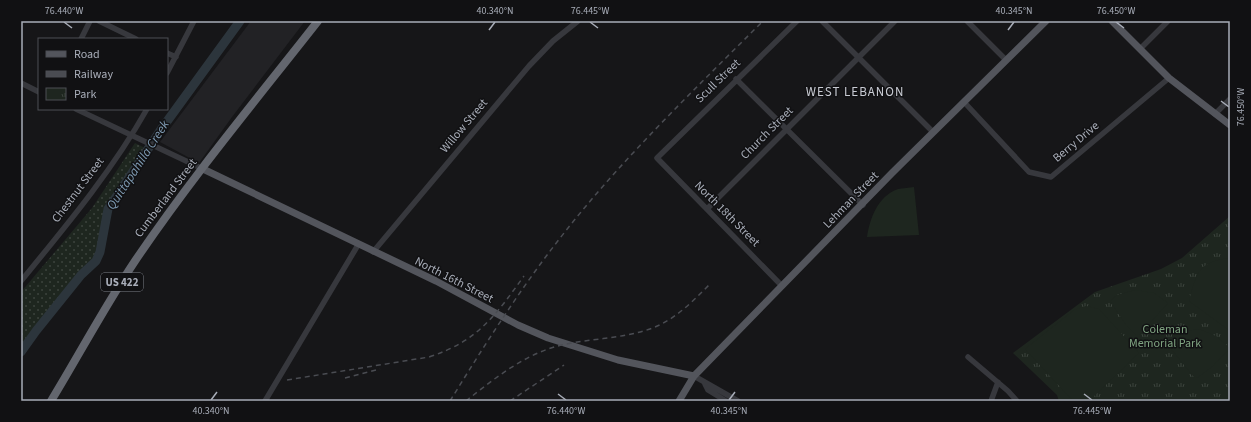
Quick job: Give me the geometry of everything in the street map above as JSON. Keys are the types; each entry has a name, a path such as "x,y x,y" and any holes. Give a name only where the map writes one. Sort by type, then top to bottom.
{"highway":[{"name":"Cumberland Street","path":"51,401 134,263 203,169 318,21"}],"main road":[{"name":"Lehman Street","path":"679,401 694,376 933,132 1046,21"},
{"path":"1112,21 1169,78 1230,125"},
{"name":"North 16th Street","path":"203,169 358,245 436,281 518,326 548,338 618,360 694,376"}],"street":[{"path":"82,38 90,21"},
{"path":"99,21 134,38"},
{"path":"168,71 194,21"},
{"name":"Willow Street","path":"373,252 529,66 553,41 578,21"},
{"name":"Scull Street","path":"657,158 736,79 797,21"},
{"path":"822,21 933,132"},
{"name":"Church Street","path":"707,209 895,21"},
{"path":"966,21 1006,60"},
{"path":"1140,49 1168,21"},
{"path":"168,53 176,57"},
{"name":"Berry Drive","path":"964,102 1029,172 1051,177 1169,78"},
{"path":"736,79 863,205"},
{"path":"21,83 38,92"},
{"path":"1216,114 1230,98"},
{"path":"78,110 203,169"},
{"name":"Chestnut Street","path":"21,281 78,212 133,135 146,110"},
{"name":"North 18th Street","path":"657,158 782,286"},
{"path":"265,401 358,245"},
{"path":"968,357 998,382 1017,401"},
{"name":"North 16th Street","path":"694,376 705,384 714,386 738,401"},
{"path":"991,401 998,382"},
{"name":"North 16th Street","path":"705,384 708,390 726,401"}],"shaded area":[{"path":"251,21 305,21 199,163 160,142"}],"green space":[{"path":"135,143 145,148 105,208 95,258 78,274 31,331 21,347 21,292 92,208"},
{"path":"914,187 919,235 867,237 870,222 880,202 891,192 898,189"},
{"name":"Coleman Memorial Park","path":"1230,216 1230,401 1059,401 1057,395 1013,353 1095,292 1161,269 1182,258"},
{"path":"1230,258 1230,331 1189,301 1194,283 1200,270 1211,262"},
{"path":"1135,290 1154,293 1168,303 1139,335 1136,335 1126,325 1110,301 1117,295"},
{"path":"1086,306 1099,309 1139,353 1089,401 1073,401 1025,349 1074,310"},
{"path":"1199,329 1216,336 1230,348 1213,366 1197,378 1194,377 1171,349 1171,342 1177,335"}],"waterway":[{"name":"Quittapahilla Creek","path":"21,352 81,275 96,261 100,252 108,209 160,131 240,21"}],"railway":[{"path":"450,401 506,313 568,228 638,148 687,96 763,21"},
{"path":"287,380 429,357 446,351 473,335 484,326 504,303 524,276"},
{"path":"466,401 506,371 539,352 575,342 638,333 659,325 683,310 710,284"},
{"path":"510,401 564,365"},
{"path":"345,378 380,369"}],"district":[{"name":"WEST LEBANON","path":"855,92"}]}
